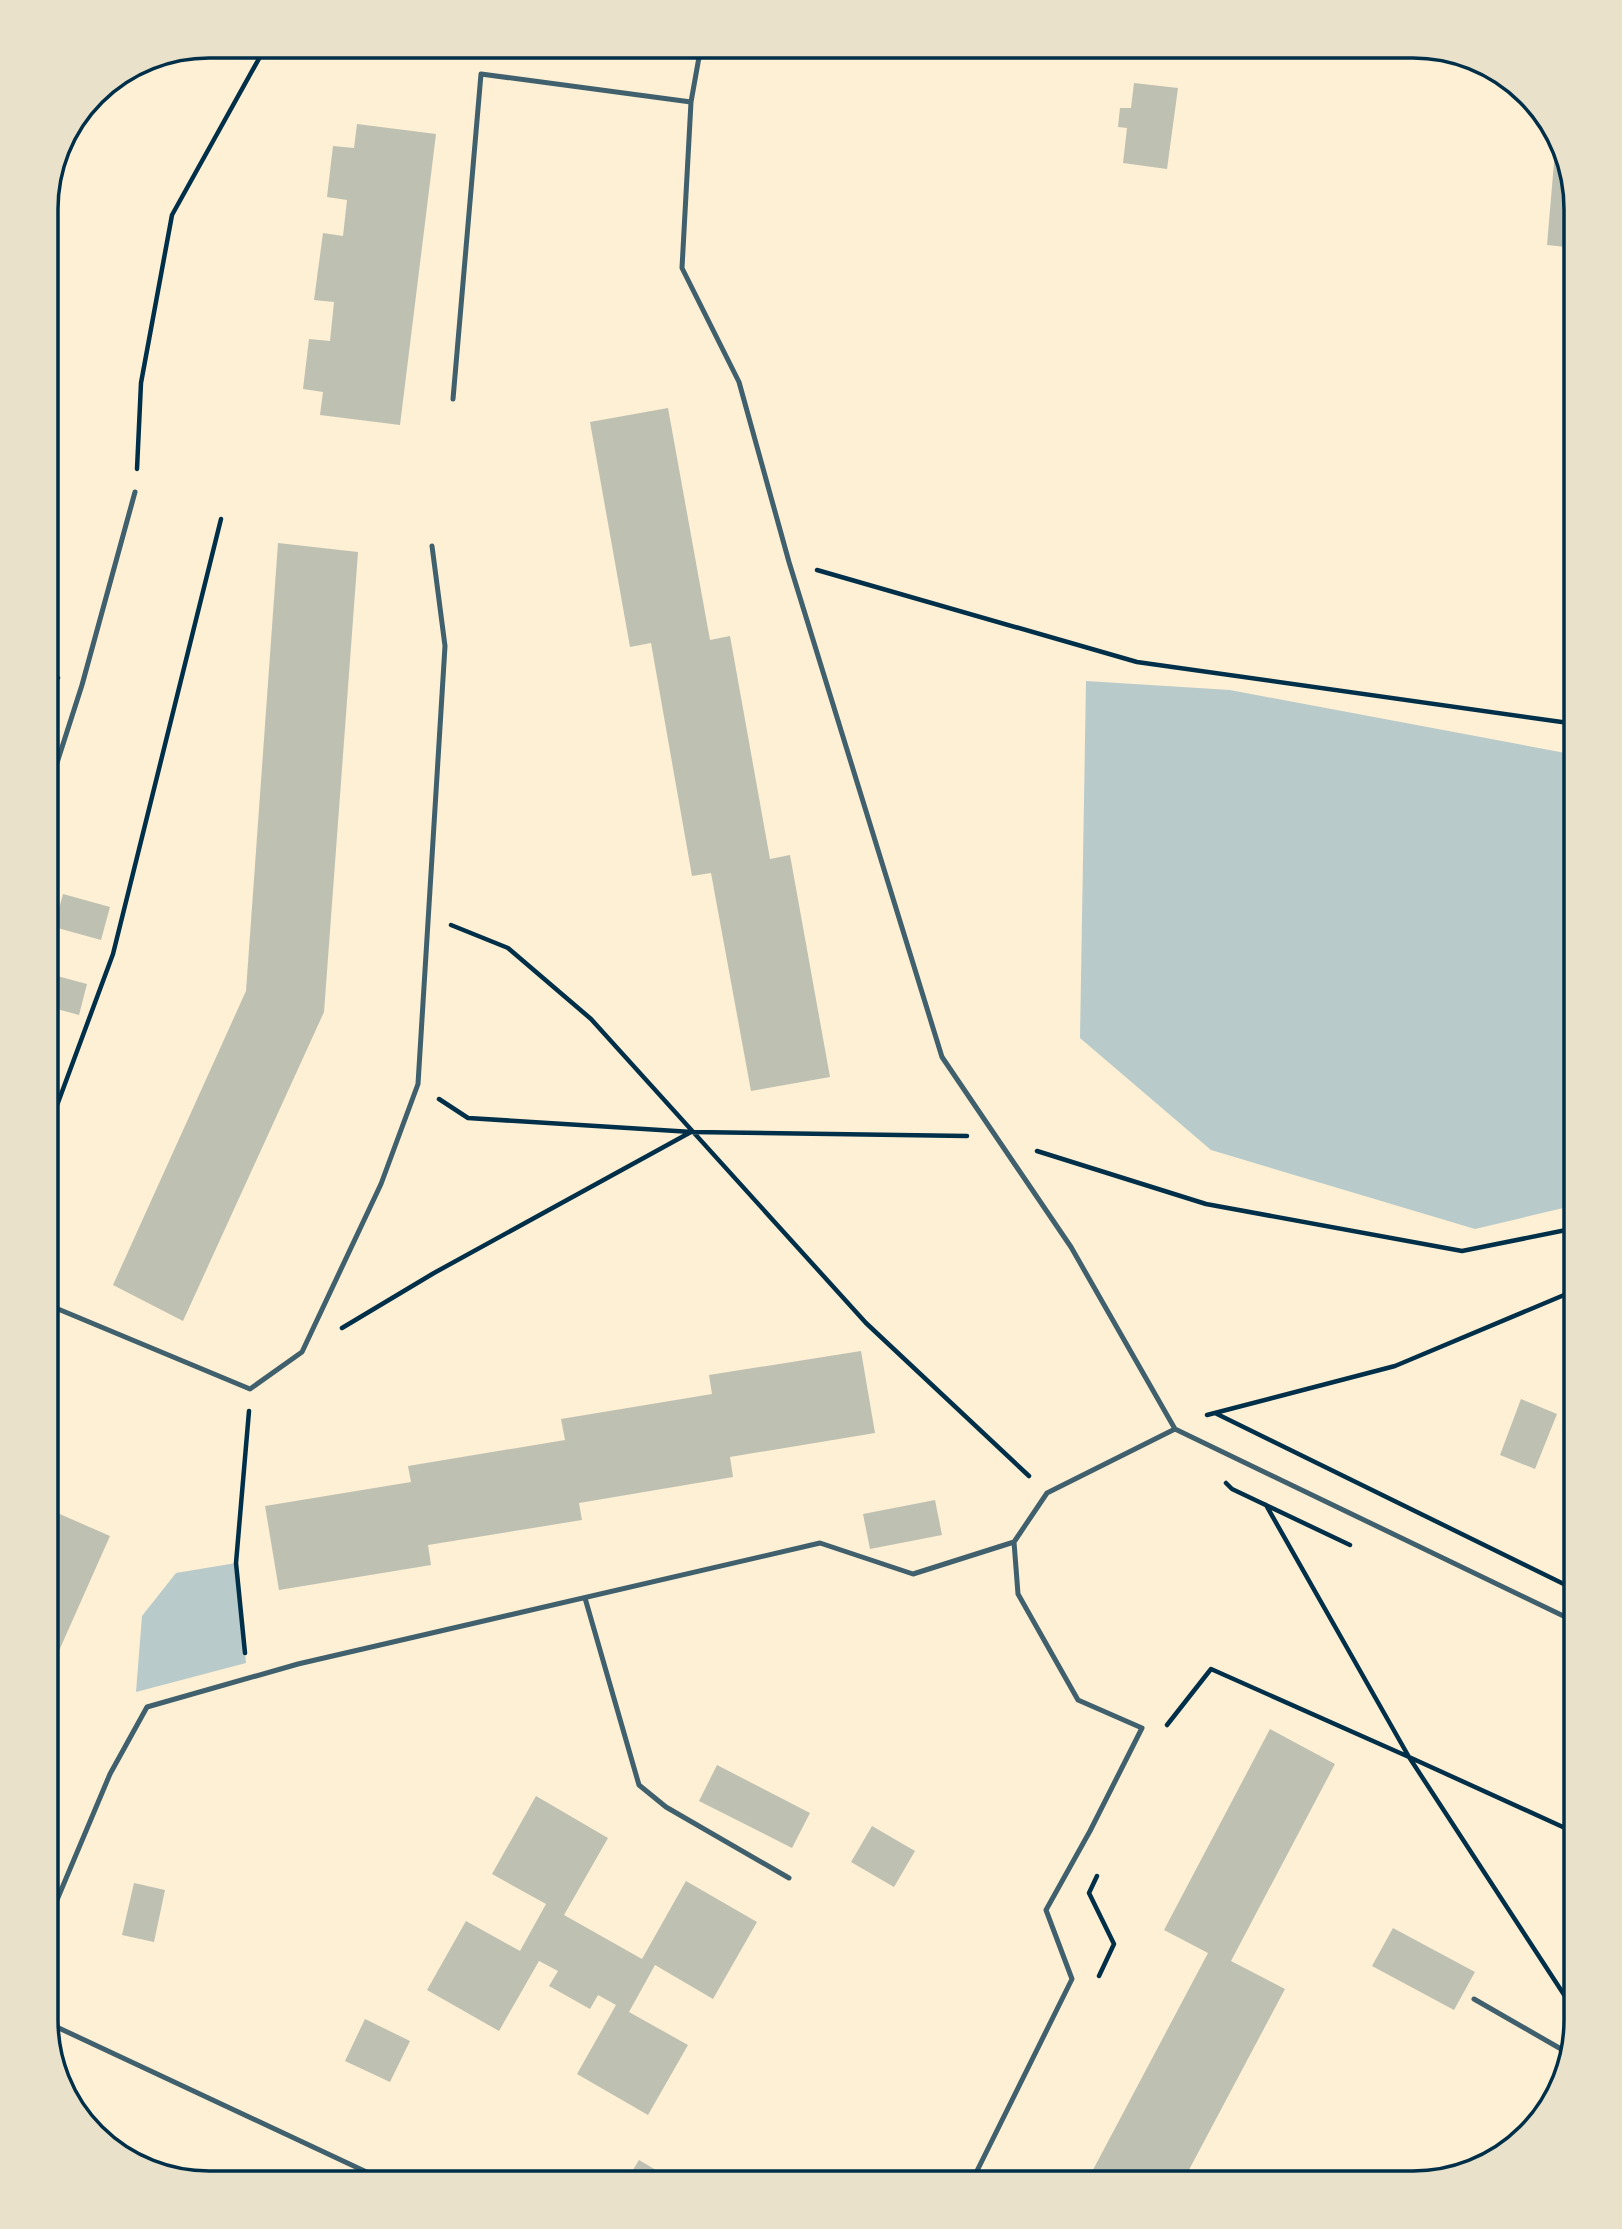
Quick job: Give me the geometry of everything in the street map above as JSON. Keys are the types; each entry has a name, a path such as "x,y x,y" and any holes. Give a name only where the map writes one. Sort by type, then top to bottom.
{"lane":[{"path":"699,58 691,102 682,268 739,382 789,562 942,1057 1071,1247 1175,1429 1564,1616"},
{"path":"453,399 481,74 691,102"},
{"path":"58,760 82,685 135,492"},
{"path":"58,1309 250,1389 302,1352 381,1184 418,1084 445,646 432,545"},
{"path":"977,2171 1072,1979 1046,1910 1142,1728 1078,1700 1018,1594 1014,1542 1047,1493 1175,1429"},
{"path":"58,1898 110,1774 147,1707 247,1679 820,1544 913,1574 1014,1542"},
{"path":"584,1598 616,1716 639,1784 666,1807 789,1878"},
{"path":"1475,1999 1561,2049"},
{"path":"58,2028 364,2171"}],"path":[{"path":"135,492 141,383 172,215 259,58"},
{"path":"58,1103 113,954 220,519"},
{"path":"789,562 1137,662 1564,722"},
{"path":"429,916 508,948 591,1019 866,1323 1047,1493"},
{"path":"302,1352 434,1273 692,1132"},
{"path":"1175,1429 1214,1412 1395,1366 1564,1295"},
{"path":"247,1679 236,1563 250,1389"},
{"path":"1214,1412 1564,1584"},
{"path":"1265,1504 1409,1758 1564,1993"},
{"path":"1165,1730 1170,1717 1211,1669 1564,1827"},
{"path":"1096,1982 1114,1944 1089,1893 1101,1868"}],"shaded area":[{"path":"1086,681 1230,690 1564,753 1564,1208 1475,1229 1211,1150 1080,1038"},
{"path":"236,1563 246,1663 136,1692 142,1616 176,1573"}],"building":[{"path":"1134,83 1178,88 1167,169 1123,163 1127,128 1118,127 1120,108 1131,108"},
{"path":"357,124 436,134 400,425 320,415 323,392 303,389 309,339 330,341 334,302 314,300 323,233 343,236 347,200 327,197 333,146 354,148"},
{"path":"1555,156 1563,189 1564,247 1547,245"},
{"path":"668,408 710,640 730,636 770,859 790,855 830,1077 751,1091 711,873 692,876 651,643 630,647 590,422"},
{"path":"278,543 358,552 324,1012 183,1321 113,1285 246,991"},
{"path":"63,894 110,907 101,940 58,928 58,912"},
{"path":"58,976 87,984 79,1015 58,1009"},
{"path":"861,1351 875,1433 730,1457 733,1477 579,1503 582,1520 428,1545 431,1565 279,1590 265,1506 411,1482 408,1466 565,1440 561,1419 712,1394 709,1375"},
{"path":"1521,1399 1557,1414 1535,1469 1500,1455"},
{"path":"935,1500 942,1535 870,1549 863,1514"},
{"path":"58,1513 110,1536 58,1653"},
{"path":"1270,1729 1335,1764 1231,1961 1285,1989 1188,2171 1092,2171 1208,1953 1164,1930"},
{"path":"717,1765 810,1813 792,1848 699,1801"},
{"path":"536,1796 608,1838 564,1915 642,1959 686,1881 757,1922 713,1999 655,1965 629,2012 688,2045 648,2115 577,2074 616,2005 598,1995 590,2009 549,1986 558,1971 539,1961 499,2031 427,1990 466,1921 520,1951 546,1904 492,1874"},
{"path":"872,1826 915,1851 894,1887 851,1862"},
{"path":"134,1883 165,1890 154,1942 122,1935"},
{"path":"1393,1928 1475,1972 1454,2010 1372,1966"},
{"path":"365,2019 410,2041 390,2082 345,2061"},
{"path":"639,2160 658,2171 632,2171"}]}
